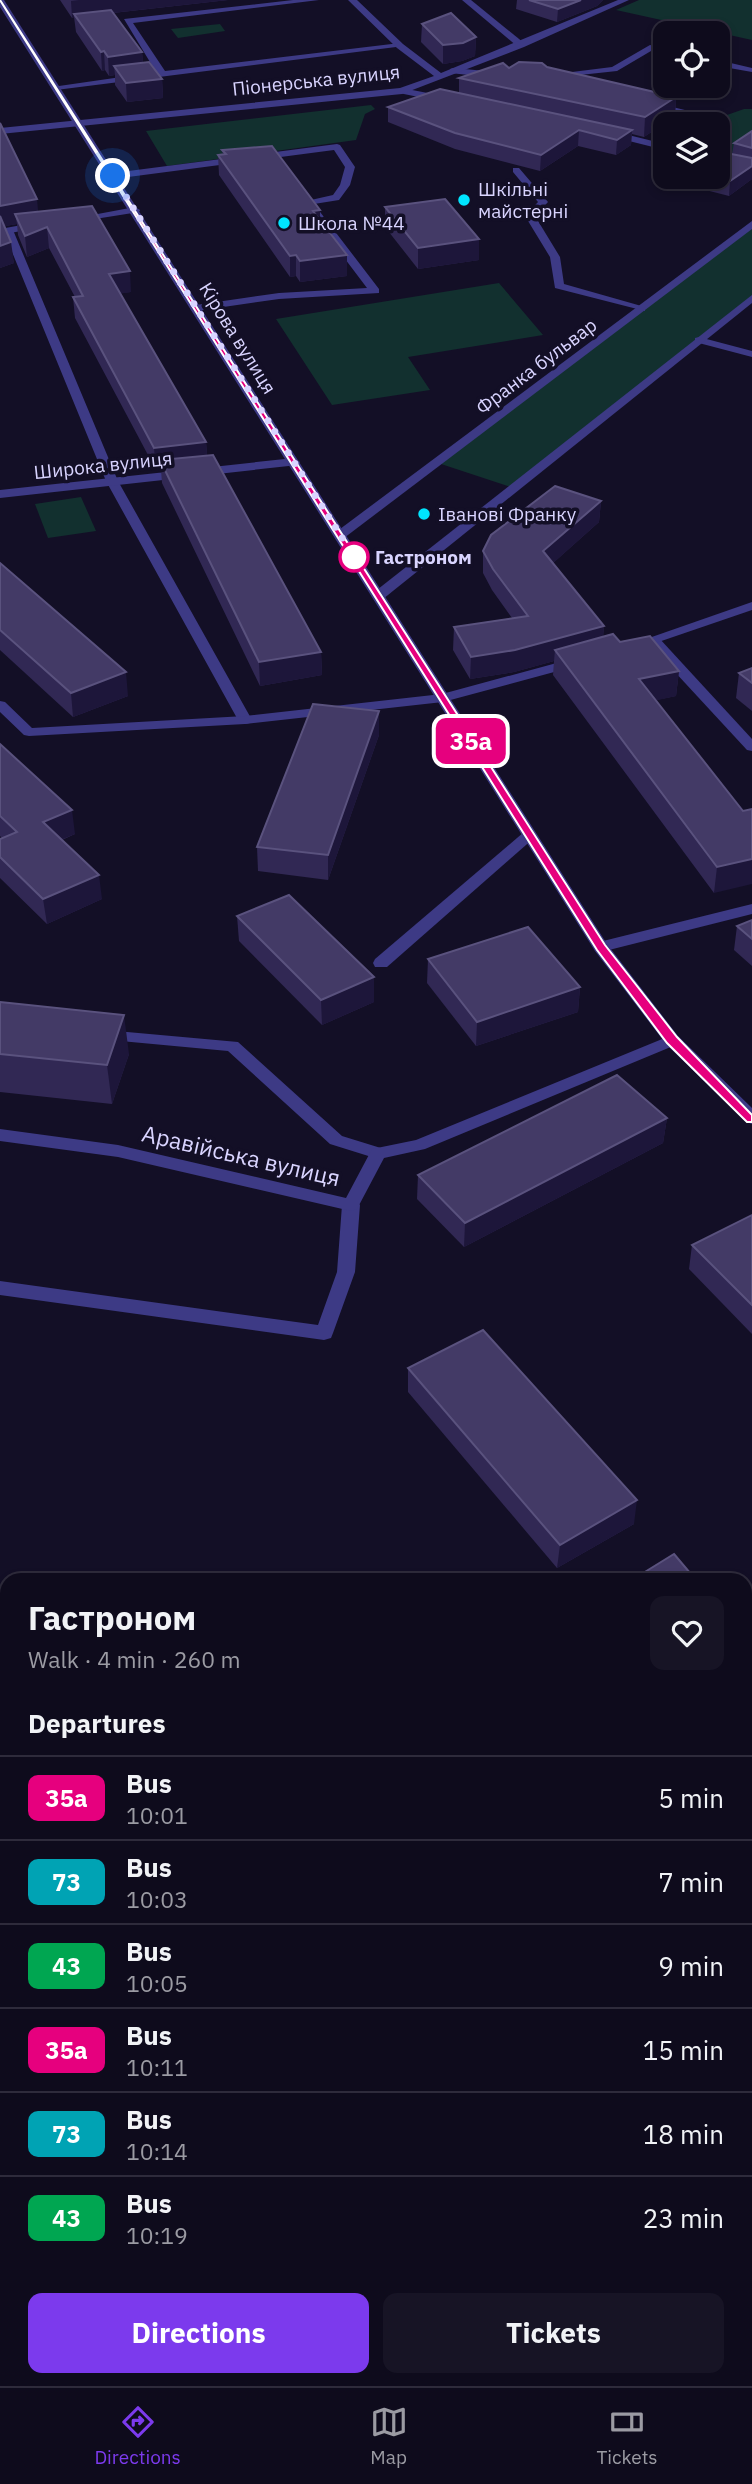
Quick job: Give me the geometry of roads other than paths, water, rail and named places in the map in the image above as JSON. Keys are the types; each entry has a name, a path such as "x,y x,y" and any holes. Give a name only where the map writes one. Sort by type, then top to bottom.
{"street":[{"path":"162,74 127,22 315,0"},
{"path":"352,0 400,46 440,76"},
{"path":"466,0 521,45"},
{"name":"Піонерська вулиця","path":"0,131 402,91 521,45 625,0"},
{"name":"Кірова вулиця","path":"0,1 601,947 672,1040 752,1118"},
{"path":"56,87 400,46"},
{"path":"565,84 539,78 614,69 653,49"},
{"path":"730,66 749,70"},
{"path":"453,71 504,75"},
{"path":"402,91 456,102"},
{"path":"646,103 683,112"},
{"path":"591,129 653,144"},
{"path":"113,176 337,147 350,167 345,185 336,198 307,202 375,291 279,296 196,308"},
{"path":"516,170 543,202 530,216 555,257 559,286 641,309"},
{"path":"58,222 135,210"},
{"path":"46,224 4,231 112,481 245,720"},
{"name":"Франка бульвар","path":"340,535 752,224"},
{"path":"378,596 752,298"},
{"path":"699,340 752,354"},
{"name":"Широка вулиця","path":"0,494 294,462"},
{"path":"615,651 654,641 752,606"},
{"path":"654,641 752,747"},
{"path":"0,705 29,732 245,720 443,698 588,659"},
{"path":"380,963 529,835"},
{"path":"601,947 752,909"},
{"path":"82,1032 232,1046 336,1140 378,1153 419,1145 672,1040"},
{"name":"Аравійська вулиця","path":"0,1135 118,1151 351,1205 378,1153"},
{"path":"0,1288 324,1332 346,1272 351,1205"}],"place":[{"name":"Шкільні майстерні","path":"464,200"},
{"name":"Школа №44","path":"284,223"},
{"name":"Іванові Франку","path":"424,514"},
{"name":"Гастроном","path":"354,557"}]}
